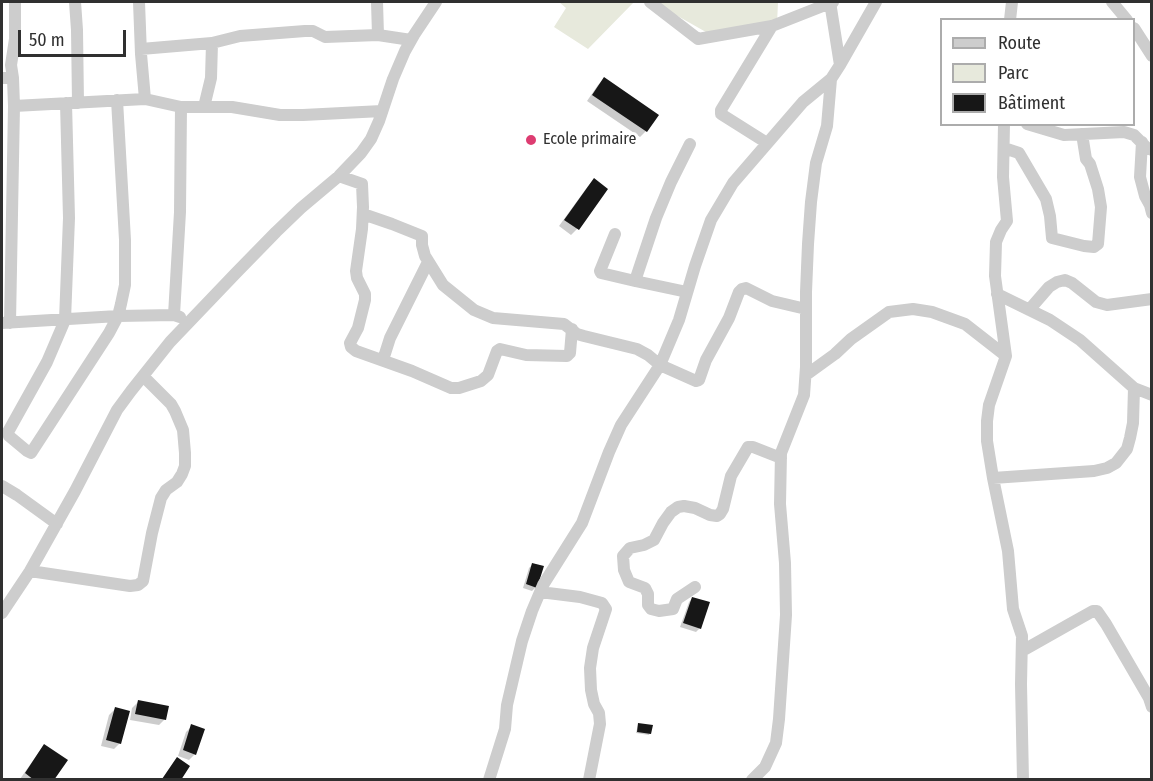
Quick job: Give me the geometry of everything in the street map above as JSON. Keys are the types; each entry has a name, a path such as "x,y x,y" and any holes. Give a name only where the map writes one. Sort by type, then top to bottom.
{"street":[{"path":"15,2 15,39 7,78 14,106 6,244 6,323 174,315 191,320"},
{"path":"75,2 77,30 72,103 65,320 47,362 8,432 9,436 31,453 118,316 125,285 125,240 117,100"},
{"path":"139,2 146,99"},
{"path":"377,2 378,35"},
{"path":"2,613 57,524 117,410 143,376 170,342 276,231 339,176 366,146 379,122 393,78 411,40 436,2"},
{"path":"650,2 698,39 772,26 831,2 840,65"},
{"path":"489,780 505,729 507,705 522,641 540,592 582,523 621,425 660,365 679,320 711,220 732,183 803,102 831,79 876,2"},
{"path":"1012,2 1014,18"},
{"path":"1113,2 1125,18"},
{"path":"767,143 721,114 721,110 772,26"},
{"path":"141,50 212,43 240,36 305,31 313,31 333,38 378,35 411,40"},
{"path":"1135,31 1152,56"},
{"path":"204,107 211,78 212,43"},
{"path":"752,780 765,767 776,743 779,719 786,615 785,563 780,504 781,458 783,446 804,395 811,202 817,158 828,119 831,79"},
{"path":"14,106 146,99 181,107 232,107 280,115 382,111"},
{"path":"174,315 180,213 181,107"},
{"path":"1004,126 1003,177 1007,221 996,242 995,276 1006,356 989,405 987,441 1008,551 1013,609 1022,636 1023,780"},
{"path":"1034,126 1064,135 1124,132 1134,135 1147,146 1140,177 1152,213"},
{"path":"1004,148 1019,153 1046,200 1052,238 1094,247 1098,244 1101,207 1098,189 1090,164 1086,159 1082,134"},
{"path":"635,280 656,218 690,144"},
{"path":"339,176 362,184 363,214 356,271 365,300 358,328 350,343 356,351 451,388 459,388 481,381 488,375 497,351 500,349 526,355 567,356 570,352 572,329"},
{"path":"363,214 420,234 425,256 443,285 474,310 493,318 564,324 584,336 637,349 660,365 692,380 699,380 706,360 742,289 746,288 772,301 806,309"},
{"path":"615,234 601,273 687,292"},
{"path":"383,360 390,338 428,262"},
{"path":"1029,310 1049,287 1065,280 1096,302 1107,305 1152,299"},
{"path":"997,294 1050,320 1080,340 1134,388 1152,395"},
{"path":"806,375 889,312 913,309 932,312 965,324 1006,356"},
{"path":"30,571 130,586 138,585 142,581 161,498 166,490 177,482 184,466 183,430 175,411 143,376"},
{"path":"993,478 1094,471 1116,463 1127,449 1134,423 1134,388"},
{"path":"695,587 677,599 673,609 659,611 651,609 645,588 629,582 623,566 623,556 630,549 654,540 671,512 678,507 695,508 710,515 720,514 731,476 748,447 781,458"},
{"path":"2,486 57,524"},
{"path":"540,592 580,597 602,603 606,609 593,648 590,668 591,690 600,724 589,780"},
{"path":"1022,651 1093,611 1097,611 1149,698 1152,707"}],"green space":[{"path":"559,2 634,2 588,49 554,27 566,8"},
{"path":"653,2 778,2 777,24 720,40"}],"building":[{"path":"604,77 659,115 647,132 592,95"},
{"path":"594,178 608,189 579,230 564,220"},
{"path":"532,563 544,566 537,588 526,584"},
{"path":"692,597 710,602 701,629 683,623"},
{"path":"138,700 169,706 166,720 135,714"},
{"path":"115,707 130,711 121,744 106,740"},
{"path":"638,723 653,725 651,734 637,732"},
{"path":"191,724 205,729 196,755 183,750"},
{"path":"44,744 68,760 54,780 34,780 25,773"},
{"path":"177,757 190,766 181,780 163,780 162,779"}],"place":[{"name":"Ecole primaire","path":"531,140"}]}
